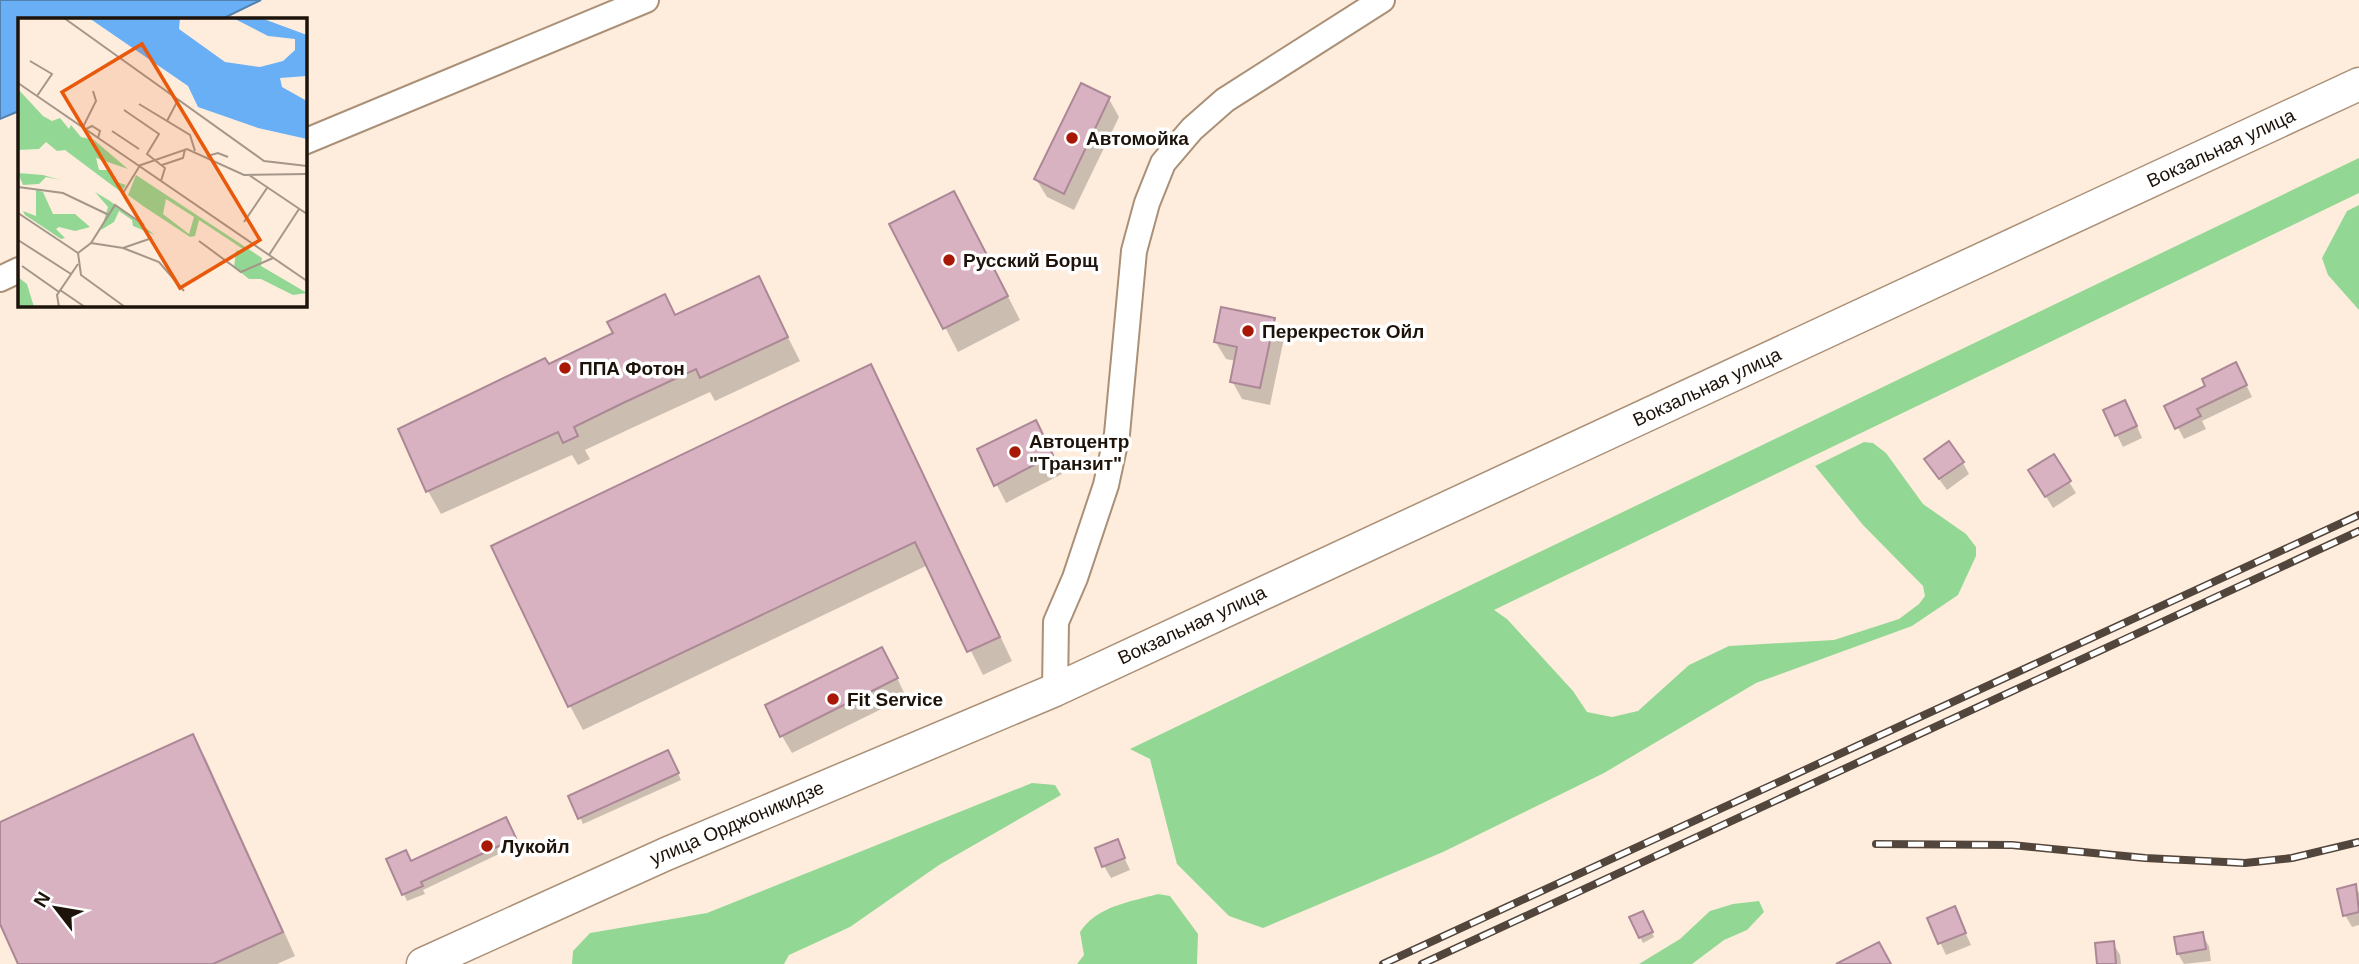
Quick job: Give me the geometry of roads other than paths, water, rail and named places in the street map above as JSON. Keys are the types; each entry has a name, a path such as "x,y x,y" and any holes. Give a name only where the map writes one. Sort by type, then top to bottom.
{"main road":[{"name":"Вокзальная улица","path":"1055,690 2359,84"},
{"name":"улица Орджоникидзе","path":"423,964 666,853 1055,690"}],"street":[{"path":"306,141 646,0"},
{"path":"1055,690 1056,622 1075,578 1106,485 1117,434 1133,251 1147,203 1163,163 1192,129 1225,100 1382,0"},
{"path":"0,279 18,270"}],"water":[{"path":"0,0 261,0 224,18 18,18 18,111 0,119"}],"railway":[{"path":"1383,964 2359,515"},
{"path":"1422,964 2359,531"},
{"path":"1876,844 2012,845 2145,858 2245,863 2292,858 2359,842"}],"place":[{"name":"Автомойка","path":"1072,138"},
{"name":"Русский Борщ","path":"949,260"},
{"name":"Перекресток Ойл","path":"1248,331"},
{"name":"ППА Фотон","path":"565,368"},
{"name":"Автоцентр \"Транзит\"","path":"1015,452"},
{"name":"Fit Service","path":"833,699"},
{"name":"Лукойл","path":"487,846"}]}
